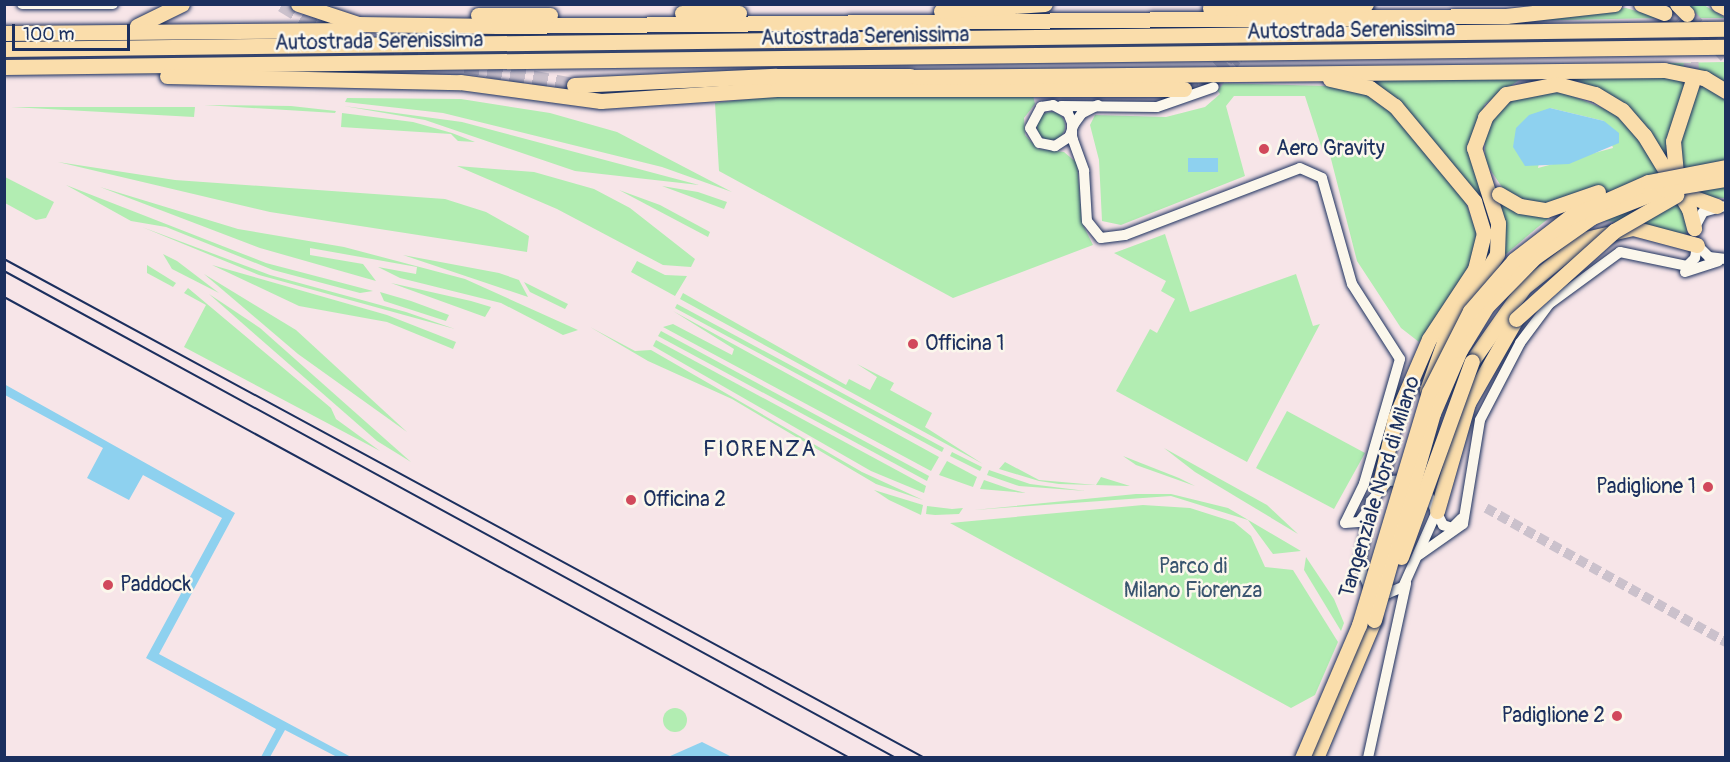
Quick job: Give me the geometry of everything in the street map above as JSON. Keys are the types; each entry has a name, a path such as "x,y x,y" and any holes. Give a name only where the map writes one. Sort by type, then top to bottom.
{"highway":[{"path":"4,32 140,26 182,4"},
{"path":"298,4 358,24 497,26"},
{"path":"321,4 394,16 1366,4"},
{"path":"941,11 1045,4"},
{"path":"1383,16 1543,4"},
{"path":"4,32 1506,16 1614,4"},
{"path":"1641,4 1676,11"},
{"path":"1718,4 1725,8"},
{"name":"Autostrada Serenissima","path":"4,49 1725,29"},
{"path":"1444,70 1725,48"},
{"name":"Autostrada Serenissima","path":"4,68 1725,48"},
{"path":"670,98 793,81 922,77 1444,70 1675,71 1704,78 1725,92"},
{"path":"1192,74 1335,79 1370,88 1402,114 1480,216 1483,250 1429,339 1395,418 1376,494"},
{"path":"574,85 776,75 922,77"},
{"path":"4,76 460,82 601,101 777,89 1184,89"},
{"path":"1681,192 1673,141 1692,83"},
{"path":"1421,413 1444,342 1495,263 1499,229 1494,195 1480,162 1478,132 1489,110 1514,90 1534,84 1570,86 1604,98 1629,117 1689,209 1694,228"},
{"path":"1494,195 1520,206 1545,210 1665,169 1725,165"},
{"name":"Tangenziale Nord di Milano","path":"1302,758 1359,625 1421,413 1470,311 1542,237 1620,191 1725,165"},
{"path":"1665,174 1681,192 1721,206"},
{"name":"Tangenziale Nord di Milano","path":"1316,758 1374,620 1432,413 1460,350 1487,306 1535,256 1592,217 1664,189 1725,179"},
{"path":"1437,512 1468,403 1516,319 1550,283 1646,207 1685,192 1725,186"},
{"path":"1374,620 1419,517 1452,403 1472,361 1524,287 1585,239 1622,228 1696,245"}],"street":[{"path":"22,4 113,4"},
{"path":"1083,164 1072,153 1051,147 1035,139 1030,121 1041,107 1098,105 1157,108 1214,87"},
{"path":"1051,147 1066,140 1082,113 1098,105"},
{"path":"1059,106 1071,118 1072,129 1083,164 1087,221 1106,239 1300,168 1322,178 1352,284 1400,359 1364,484 1345,523"},
{"path":"1419,555 1458,531 1467,512 1477,428 1534,321 1549,303 1615,254 1640,252 1690,265 1696,245 1694,228 1703,212 1721,206"},
{"path":"1696,245 1724,260"},
{"path":"1664,260 1687,272 1724,260"},
{"path":"1345,523 1362,520 1376,494 1394,479 1415,481 1430,492 1443,525 1452,528 1467,512"},
{"path":"1376,494 1363,546 1362,578 1388,592 1399,621"},
{"path":"1368,758 1406,583 1437,512"},
{"path":"1345,523 1360,533 1363,546"},
{"path":"1388,592 1406,583"}],"green space":[{"path":"1687,5 1704,5 1725,18 1700,18"},
{"path":"1626,8 1660,18 1510,21 1556,16"},
{"path":"1725,62 1725,86 1615,64"},
{"path":"1632,75 1687,79 1668,160 1631,110 1579,81 1519,80 1485,104 1468,151 1492,221 1491,252 1481,268 1486,221 1363,78"},
{"path":"1212,83 1329,86 1365,93 1383,102 1465,201 1479,238 1469,269 1419,342 1401,328 1357,261 1330,155 1322,149 1305,96 1234,96 1226,106 1245,176 1121,225 1102,221 1099,160 1090,125 1095,115 1166,117 1205,107 1220,94"},
{"path":"1699,83 1725,100 1725,198 1709,198 1684,186 1679,146"},
{"path":"1032,91 1035,104 1024,118 1025,135 1038,149 1064,152 1077,163 1082,223 1093,245 953,298 719,171 715,103 778,96"},
{"path":"1559,91 1613,112 1633,131 1678,202 1689,224 1686,234 1556,212 1500,259 1495,198 1504,190 1485,162 1485,135 1495,114 1513,98","holes":["1550,108 1604,121 1613,148 1538,168"]},
{"path":"347,98 461,99 550,113 617,132 732,192 662,167 443,113 345,102"},
{"path":"204,105 291,106 336,111 335,113"},
{"path":"344,106 462,122 699,185 575,171 425,120"},
{"path":"11,107 195,107 194,117"},
{"path":"1051,112 1061,116 1065,126 1061,136 1051,140 1041,136 1037,126 1041,116"},
{"path":"342,113 413,122 452,133 475,142 458,141 451,134 341,127"},
{"path":"58,162 175,180 445,199 486,212 529,236 527,252 270,212"},
{"path":"457,166 534,172 594,189 630,208 695,259 691,267 663,265 557,209"},
{"path":"5,177 54,202 46,218 36,220 5,203"},
{"path":"66,185 266,263 373,291 360,293 273,270 166,227 131,221"},
{"path":"662,186 698,192 727,202 724,209"},
{"path":"100,187 238,229 344,247 465,279 578,330 563,335 501,303 400,278 378,267 416,274 417,267 310,248 310,255 363,264 376,281 260,248"},
{"path":"619,190 660,205 710,232 708,237"},
{"path":"142,227 270,275 406,312 455,329 259,275"},
{"path":"1165,234 1190,312 1296,274 1313,326 1320,324 1247,462 1116,391 1150,329 1157,333 1175,299 1161,291 1166,281 1114,253"},
{"path":"163,254 177,261 219,293 172,269"},
{"path":"403,255 499,273 519,280 528,297"},
{"path":"637,261 665,275 687,276 675,296 631,272"},
{"path":"147,265 176,283 173,287 147,273"},
{"path":"212,265 387,315 456,342 453,349 387,322 299,306"},
{"path":"204,274 296,330 407,432 298,354"},
{"path":"524,282 568,304 565,309 530,292"},
{"path":"391,283 471,301 491,307 485,317"},
{"path":"188,288 331,408 336,419 380,451 184,347 206,305 184,293"},
{"path":"380,292 449,315 446,321 384,301"},
{"path":"683,293 846,385 849,379 870,390 877,377 857,364 894,383 890,390 932,413 925,427 983,464 680,299"},
{"path":"209,294 260,328 411,462 377,441"},
{"path":"677,304 944,448 942,452 675,308"},
{"path":"673,311 939,457 931,471 663,327 673,324 732,355 734,349"},
{"path":"590,327 635,351 651,350 862,472 923,500 876,484 732,399 648,361"},
{"path":"661,331 929,476 927,481 658,336"},
{"path":"656,340 926,486 924,493 871,471 653,346"},
{"path":"1287,411 1365,453 1334,509 1256,468"},
{"path":"1164,448 1267,505 1298,534 1195,472"},
{"path":"952,452 982,467 980,471 950,456"},
{"path":"1123,456 1179,478 1195,486 1136,465"},
{"path":"947,461 977,477 973,487 939,475"},
{"path":"1005,462 1039,480 1096,485 1101,477 1130,486 1059,484 1039,481 999,469"},
{"path":"989,470 1030,484 1086,491 1019,486 987,475"},
{"path":"984,480 1010,489 1026,493 980,489"},
{"path":"874,490 923,505 921,515 889,500"},
{"path":"1136,494 1171,494 1228,508 1301,551 1273,554 1248,520 1171,496 974,510"},
{"name":"Parco di Milano Fiorenza","path":"1143,505 1190,508 1234,522 1251,536 1265,567 1293,570 1338,642 1315,695 1291,708 950,523"},
{"path":"927,506 963,508 959,514 935,515 926,514"},
{"path":"1306,557 1334,599 1344,623 1341,631 1304,570"},
{"path":"675,708 684,711 687,720 684,729 675,732 666,729 663,720 666,711"}],"water":[{"path":"1550,108 1604,121 1619,133 1619,143 1569,164 1525,166 1513,147 1516,128 1529,115"},
{"path":"1188,158 1218,158 1218,172 1188,172"},
{"path":"4,384 235,513 159,654 351,757 337,757 285,730 270,757 261,757 276,729 146,658 222,518 143,475 129,500 87,478 103,448 5,395"},
{"path":"702,742 732,757 668,757"}],"tunnel":[{"path":"282,4 328,32"},
{"path":"1664,13 1690,39 1692,83"},
{"path":"1687,14 1726,55"},
{"path":"1184,89 1201,83 1225,61 1240,22"},
{"path":"1214,87 1237,60 1249,29"},
{"path":"380,48 433,59"},
{"path":"465,65 574,85"},
{"path":"1486,508 1726,642"}],"railway":[{"path":"4,259 925,758"},
{"path":"4,271 896,758"},
{"path":"4,297 850,758"}],"place":[{"name":"Aero Gravity","path":"1264,149"},
{"name":"Officina 1","path":"913,344"},
{"name":"Padiglione 1","path":"1708,487"},
{"name":"Officina 2","path":"631,500"},
{"name":"Paddock","path":"108,585"},
{"name":"Padiglione 2","path":"1617,716"}],"district":[{"name":"FIORENZA","path":"760,450"}]}
